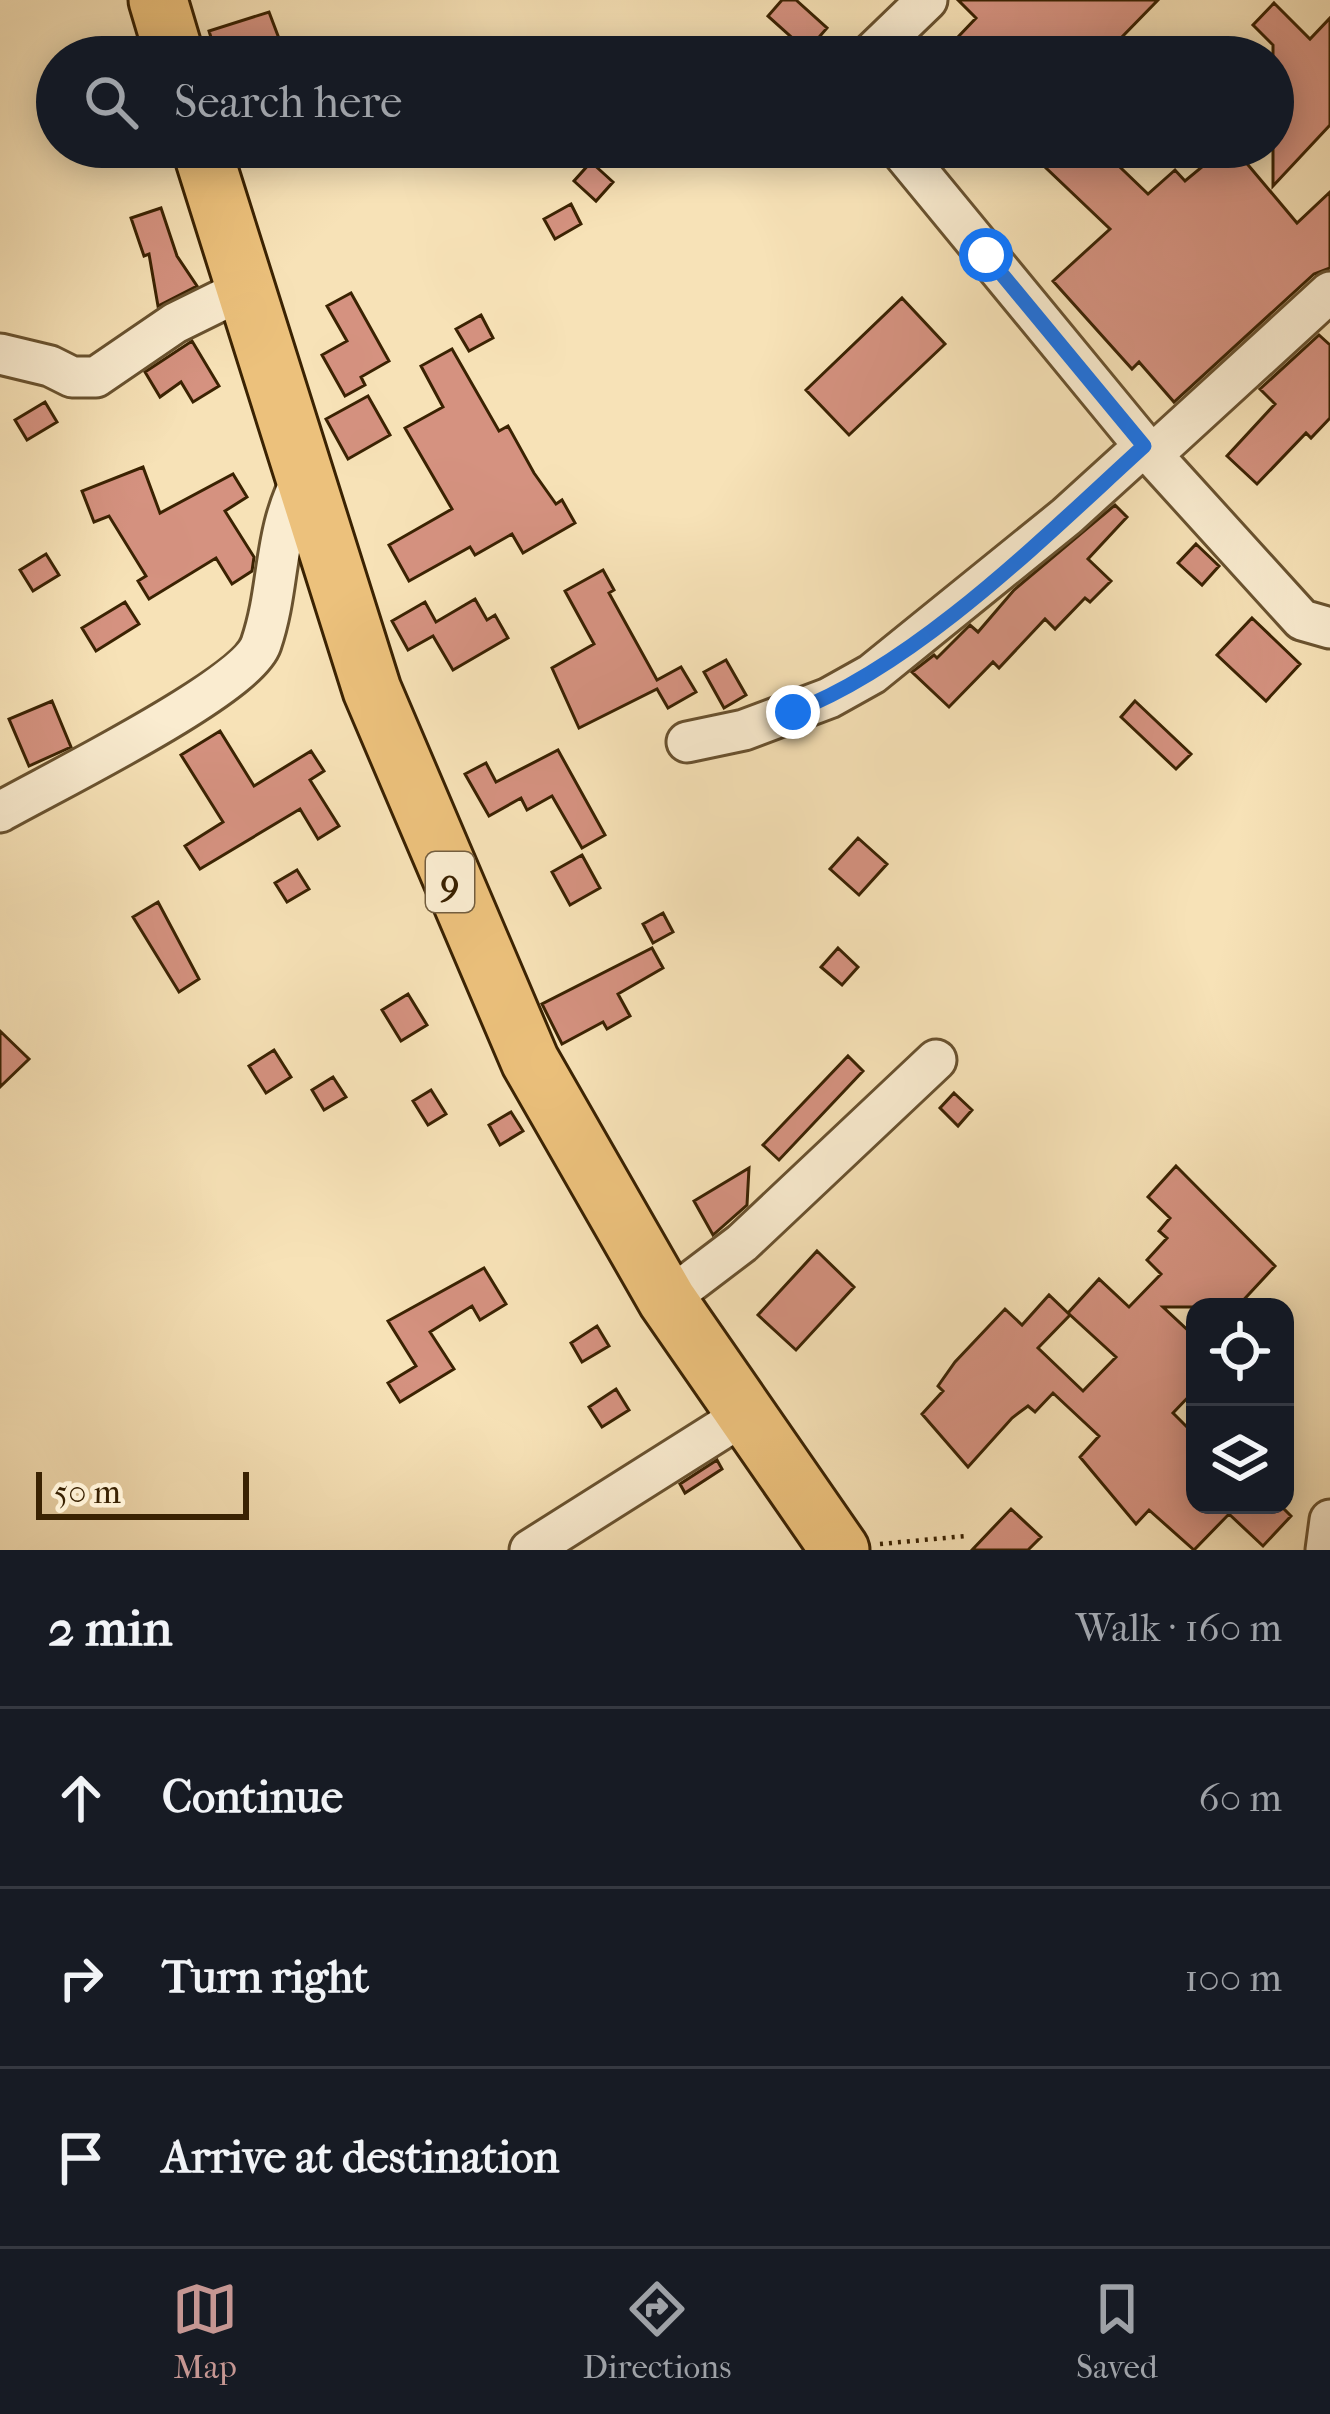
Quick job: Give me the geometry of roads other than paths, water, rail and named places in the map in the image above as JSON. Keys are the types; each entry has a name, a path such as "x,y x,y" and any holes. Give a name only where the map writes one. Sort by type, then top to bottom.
{"highway":[{"path":"158,0 169,36"},
{"name":"9","path":"208,168 372,690 444,870 530,1061 667,1300 839,1549"}],"street":[{"path":"890,36 927,0"},
{"path":"915,168 1148,450 1302,620 1330,628"},
{"path":"0,355 50,366 72,377 96,377 176,322 244,289"},
{"path":"687,742 744,730 829,698 872,674 1324,308"},
{"path":"0,812 208,694 253,661 262,642 279,531 304,475"},
{"path":"667,1300 742,1243 936,1060"},
{"path":"530,1550 748,1413"},
{"path":"1326,1550 1330,1520"}]}
